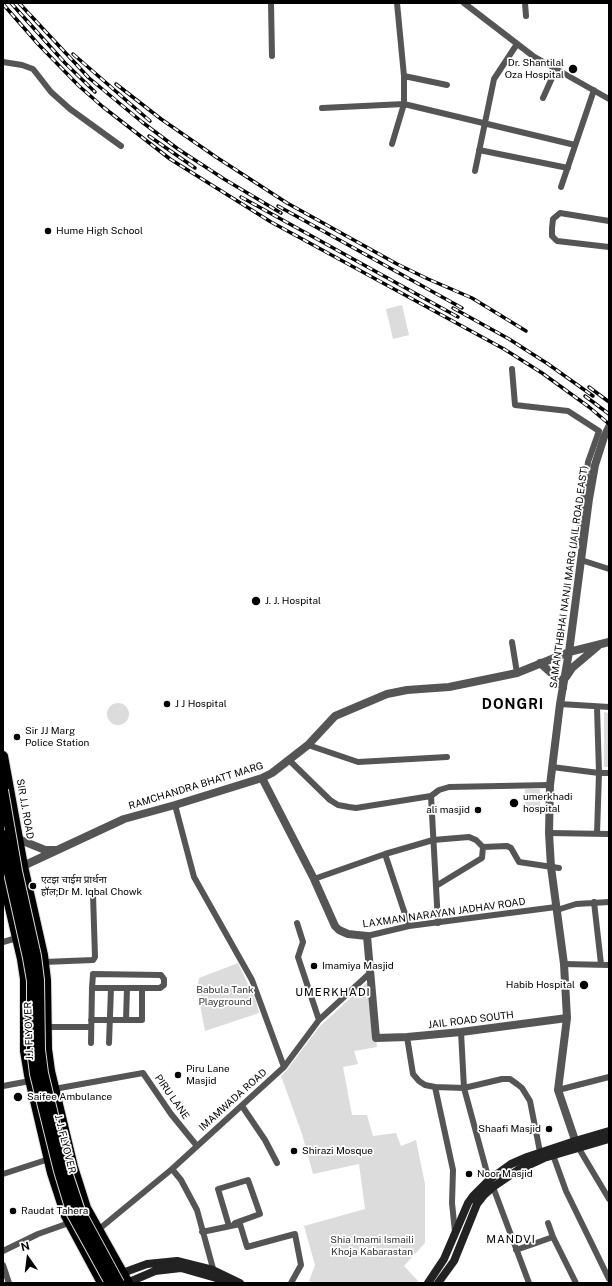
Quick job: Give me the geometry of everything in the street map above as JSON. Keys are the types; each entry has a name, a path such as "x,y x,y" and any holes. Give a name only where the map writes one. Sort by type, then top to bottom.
{"main road":[{"name":"SIR J.J. ROAD","path":"3,756 23,866 44,962 46,980 46,1049 54,1089 73,1167 86,1208 128,1283"},
{"name":"J.J. FLYOVER","path":"3,790 16,871 37,962 39,980 40,1050 43,1073 66,1169 80,1211 119,1283"},
{"name":"J. J. FLYOVER","path":"3,835 9,873 31,973 32,1050 35,1074 59,1171 72,1214 102,1283"},
{"path":"3,872 23,866"},
{"path":"3,878 5,899 17,938 25,979 26,1051 30,1080 49,1159 70,1223 102,1283 147,1264 177,1261 227,1283"},
{"path":"542,1155 553,1155 609,1131"},
{"path":"428,1283 444,1260 468,1203 473,1196 491,1184 512,1164 577,1144 609,1139"},
{"path":"438,1283 454,1261 477,1204 491,1184"},
{"path":"128,1283 156,1271 181,1268 240,1283"}],"street":[{"path":"272,3 272,56"},
{"path":"392,144 404,104 404,76 397,3"},
{"path":"464,3 533,56 609,99"},
{"path":"525,3 526,16"},
{"path":"475,171 494,79 517,44"},
{"path":"3,62 22,65 33,70 51,92 70,109 121,146"},
{"path":"543,98 556,69"},
{"path":"404,76 447,85"},
{"path":"561,187 594,90"},
{"path":"322,108 404,104 485,122 575,145"},
{"path":"480,150 568,168"},
{"path":"609,220 560,213 553,219 552,228 552,236 557,241 609,247"},
{"path":"512,369 515,405 568,411 599,431 588,462 582,499 579,533 583,547"},
{"name":"SAMANTHBHAI NANJI MARG (JAIL ROAD EAST)","path":"577,1144 558,1090 567,1018 564,964 557,908 555,867 549,833 550,785 560,704 569,652 595,465 604,437 609,427"},
{"path":"581,560 609,569"},
{"path":"512,642 516,673"},
{"path":"540,663 563,685 572,668 584,657 605,642"},
{"name":"RAMCHANDRA BHATT MARG","path":"23,866 124,819 262,778 272,773 308,745 335,716 388,694 407,690 449,687 516,673 569,652 605,642"},
{"path":"560,704 609,707"},
{"path":"596,834 599,773 597,707"},
{"path":"308,745 358,762 447,757"},
{"path":"289,760 330,800 338,805 356,808 431,796 439,790 449,787 550,785"},
{"path":"552,767 609,773"},
{"name":"LAXMAN NARAYAN JADHAV ROAD","path":"262,778 314,879 335,926 339,930 348,934 367,936 409,926 557,908 576,904 609,902"},
{"path":"431,796 438,922"},
{"path":"175,805 194,877 252,980 284,1067"},
{"path":"549,833 609,834"},
{"path":"314,879 386,854 433,840 469,836 483,847 506,846 511,848 519,862 555,867"},
{"path":"18,839 45,850 60,850"},
{"path":"436,886 482,858 483,847"},
{"path":"386,854 409,926"},
{"path":"91,1043 93,960 95,957 93,894"},
{"path":"594,902 601,964"},
{"path":"297,923 303,942 298,957 319,1020"},
{"path":"367,936 370,973"},
{"path":"3,942 17,938"},
{"path":"44,962 93,960"},
{"path":"564,964 609,965"},
{"name":"IMAMWADA ROAD","path":"98,1230 172,1169 284,1067 319,1020 370,973"},
{"name":"JAIL ROAD SOUTH","path":"370,973 376,1038 461,1032 567,1018"},
{"path":"92,988 142,988 162,987 164,985 163,977 161,975 93,974"},
{"path":"126,1020 129,974"},
{"path":"109,1043 111,988"},
{"path":"91,1020 142,1020 142,988"},
{"path":"46,1027 91,1027"},
{"path":"461,1032 464,1088 491,1184 529,1283"},
{"path":"407,1037 413,1074 425,1085 435,1087 464,1088 502,1079 510,1079 522,1088 530,1101 542,1155"},
{"name":"PIRU LANE","path":"54,1089 143,1073 171,1114 197,1146"},
{"path":"558,1090 609,1077"},
{"path":"3,1086 30,1080"},
{"path":"435,1087 453,1170 452,1203 455,1232"},
{"path":"242,1106 265,1140 277,1163"},
{"path":"577,1144 609,1198"},
{"path":"553,1155 566,1191 609,1279"},
{"path":"3,1174 49,1159"},
{"path":"172,1169 181,1180 197,1210 215,1277"},
{"path":"202,1232 229,1225 260,1214 248,1180 218,1189 229,1225"},
{"path":"3,1251 38,1234 70,1223"},
{"path":"548,1223 553,1237 576,1283"},
{"path":"229,1225 240,1224 247,1247 295,1234 301,1266 291,1283"},
{"path":"516,1250 553,1237"},
{"path":"3,1265 9,1283"}],"green space":[{"path":"402,305 409,335 393,339 386,309"},
{"path":"118,703 126,706 129,714 126,722 118,725 110,722 107,714 110,706"},
{"path":"604,712 609,713 609,767 604,767"},
{"path":"525,789 540,789 540,814 525,813"},
{"name":"Babula Tank Playground","path":"238,963 256,1001 259,1013 205,1031 197,989 199,978"},
{"name":"Shia Imami Ismaili Khoja Kabarastan","path":"370,980 377,1047 354,1051 358,1064 343,1067 352,1115 367,1115 373,1136 396,1133 401,1146 416,1140 425,1184 425,1243 404,1266 420,1283 313,1283 309,1281 315,1265 304,1226 365,1209 359,1164 313,1174 302,1134 281,1076 320,1026"}],"railway":[{"path":"11,3 65,63 95,92"},
{"path":"19,3 89,78 142,122 178,149 224,179 281,213"},
{"path":"3,4 38,44 79,86 103,107 170,159 271,222 504,349 542,373 589,407 609,424"},
{"path":"73,54 150,121"},
{"path":"116,84 161,119 287,203 397,264 472,298 526,331"},
{"path":"149,136 195,168"},
{"path":"241,197 458,317"},
{"path":"278,206 462,308"},
{"path":"453,308 509,339 548,364 593,396"},
{"path":"589,387 609,402"},
{"path":"585,396 609,414"}],"place":[{"name":"Dr. Shantilal Oza Hospital","path":"573,69"},
{"name":"Hume High School","path":"48,231"},
{"name":"J. J. Hospital","path":"256,601"},
{"name":"J J Hospital","path":"167,704"},
{"name":"Sir JJ Marg Police Station","path":"17,737"},
{"name":"umerkhadi hospital","path":"514,803"},
{"name":"ali masjid","path":"478,810"},
{"name":"एटझ चाईम प्रार्थना हॉल;Dr M. Iqbal Chowk","path":"33,886"},
{"name":"Imamiya Masjid","path":"314,966"},
{"name":"Habib Hospital","path":"584,985"},
{"name":"Piru Lane Masjid","path":"178,1075"},
{"name":"Saifee Ambulance","path":"18,1097"},
{"name":"Shaafi Masjid","path":"549,1129"},
{"name":"Shirazi Mosque","path":"294,1151"},
{"name":"Noor Masjid","path":"469,1174"},
{"name":"Raudat Tahera","path":"13,1211"}],"district":[{"name":"DONGRI","path":"513,705"},
{"name":"UMERKHADI","path":"333,993"},
{"name":"MANDVI","path":"511,1240"}]}
